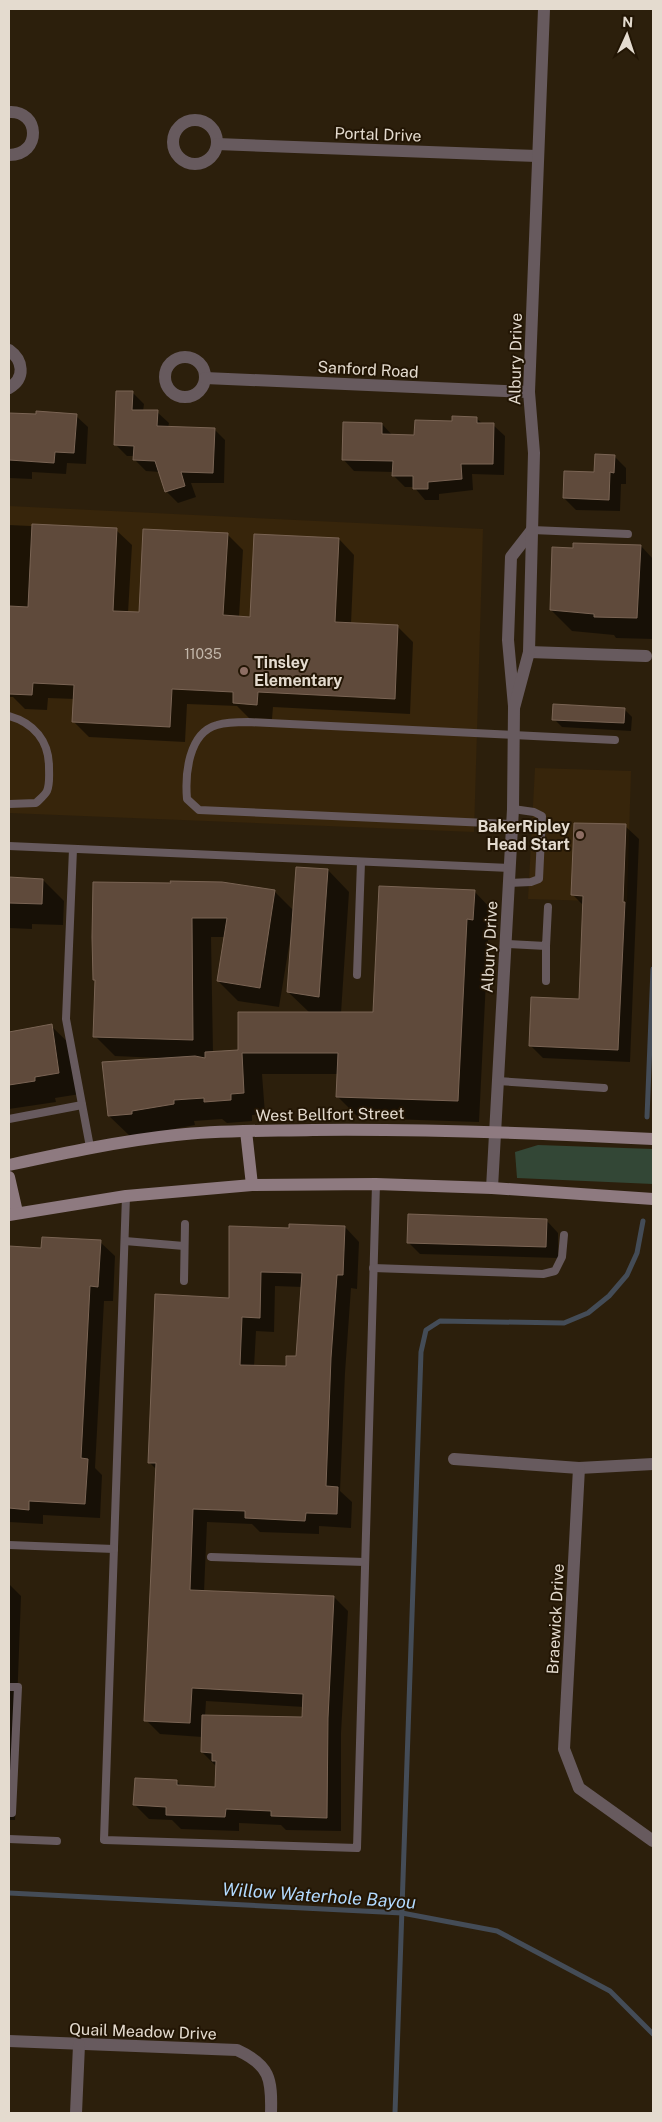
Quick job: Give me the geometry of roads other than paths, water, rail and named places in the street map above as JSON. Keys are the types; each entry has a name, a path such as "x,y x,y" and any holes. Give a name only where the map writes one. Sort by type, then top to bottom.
{"main road":[{"name":"West Bellfort Street","path":"9,1165 90,1147 178,1135 246,1131 380,1129 495,1131 653,1139"},
{"path":"246,1131 252,1185"},
{"path":"9,1176 13,1214 126,1196 252,1185 376,1184 492,1188 653,1199"}],"street":[{"name":"Albury Drive","path":"514,708 530,652 534,453 529,392 544,9"},
{"path":"9,112 20,114 27,119 32,126 33,134 31,143 26,150 19,154 9,155"},
{"name":"Portal Drive","path":"217,144 538,156"},
{"path":"9,350 16,355 20,362 21,370 19,378 9,388"},
{"name":"Sanford Road","path":"205,378 529,392"},
{"name":"Albury Drive","path":"492,1188 513,809 514,708 508,640 511,557 532,530"},
{"path":"530,652 646,656"},
{"path":"454,1459 579,1468 653,1464"},
{"name":"Braewick Drive","path":"579,1468 564,1749 579,1788 653,1841"},
{"name":"Quail Meadow Drive","path":"9,2042 237,2050 260,2063 268,2074 272,2094 271,2113"},
{"path":"76,2113 79,2044"}],"lane":[{"path":"532,530 628,534"},
{"path":"9,716 30,726 43,738 49,755 50,778 47,792 36,802 9,804"},
{"path":"512,824 199,810 187,799 187,769 200,736 215,725 248,722 615,740"},
{"path":"509,883 531,882 539,879 542,816 534,812 513,809"},
{"path":"9,846 510,868"},
{"path":"73,849 66,1019 90,1147"},
{"path":"357,975 361,862"},
{"path":"546,981 548,908"},
{"path":"506,944 546,946"},
{"path":"498,1081 604,1088"},
{"path":"9,1118 82,1104"},
{"path":"126,1196 104,1840 357,1848 376,1184"},
{"path":"184,1281 185,1224"},
{"path":"373,1268 542,1274 555,1271 562,1257 564,1235"},
{"path":"125,1241 184,1246"},
{"path":"9,1545 114,1549"},
{"path":"211,1557 365,1562"},
{"path":"9,1687 18,1687 12,1813 9,1813"},
{"path":"9,1839 58,1841"}],"waterway":[{"path":"647,1117 653,969"},
{"path":"395,2113 421,1352 426,1330 440,1321 564,1323 588,1313 609,1296 627,1275 637,1253 643,1221"},
{"name":"Willow Waterhole Bayou","path":"9,1893 402,1913 497,1931 610,1991 653,2034"}],"place":[{"name":"Tinsley Elementary","path":"244,671"},
{"name":"BakerRipley Head Start","path":"580,835"}]}
